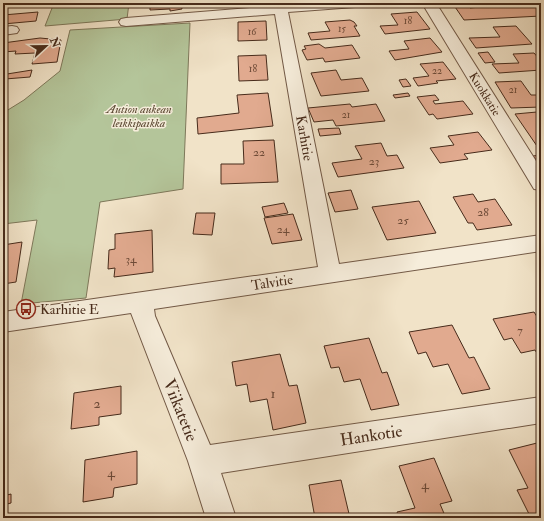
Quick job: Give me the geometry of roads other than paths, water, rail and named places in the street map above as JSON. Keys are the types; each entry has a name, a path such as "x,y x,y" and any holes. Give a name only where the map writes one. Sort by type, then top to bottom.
{"street":[{"path":"126,22 281,6 355,3"},
{"name":"Kuokkatie","path":"429,3 541,184"},
{"name":"Karhitie","path":"281,6 330,273"},
{"name":"Talvitie","path":"3,322 330,273 541,244"},
{"name":"Viikatetie","path":"142,302 143,316 202,461 221,518"},
{"name":"Hankotie","path":"202,461 541,410"}],"place":[{"name":"Karhitie E","path":"26,309"}],"park label":[{"name":"Aution aukean leikkipaikka","path":"139,116"}]}
